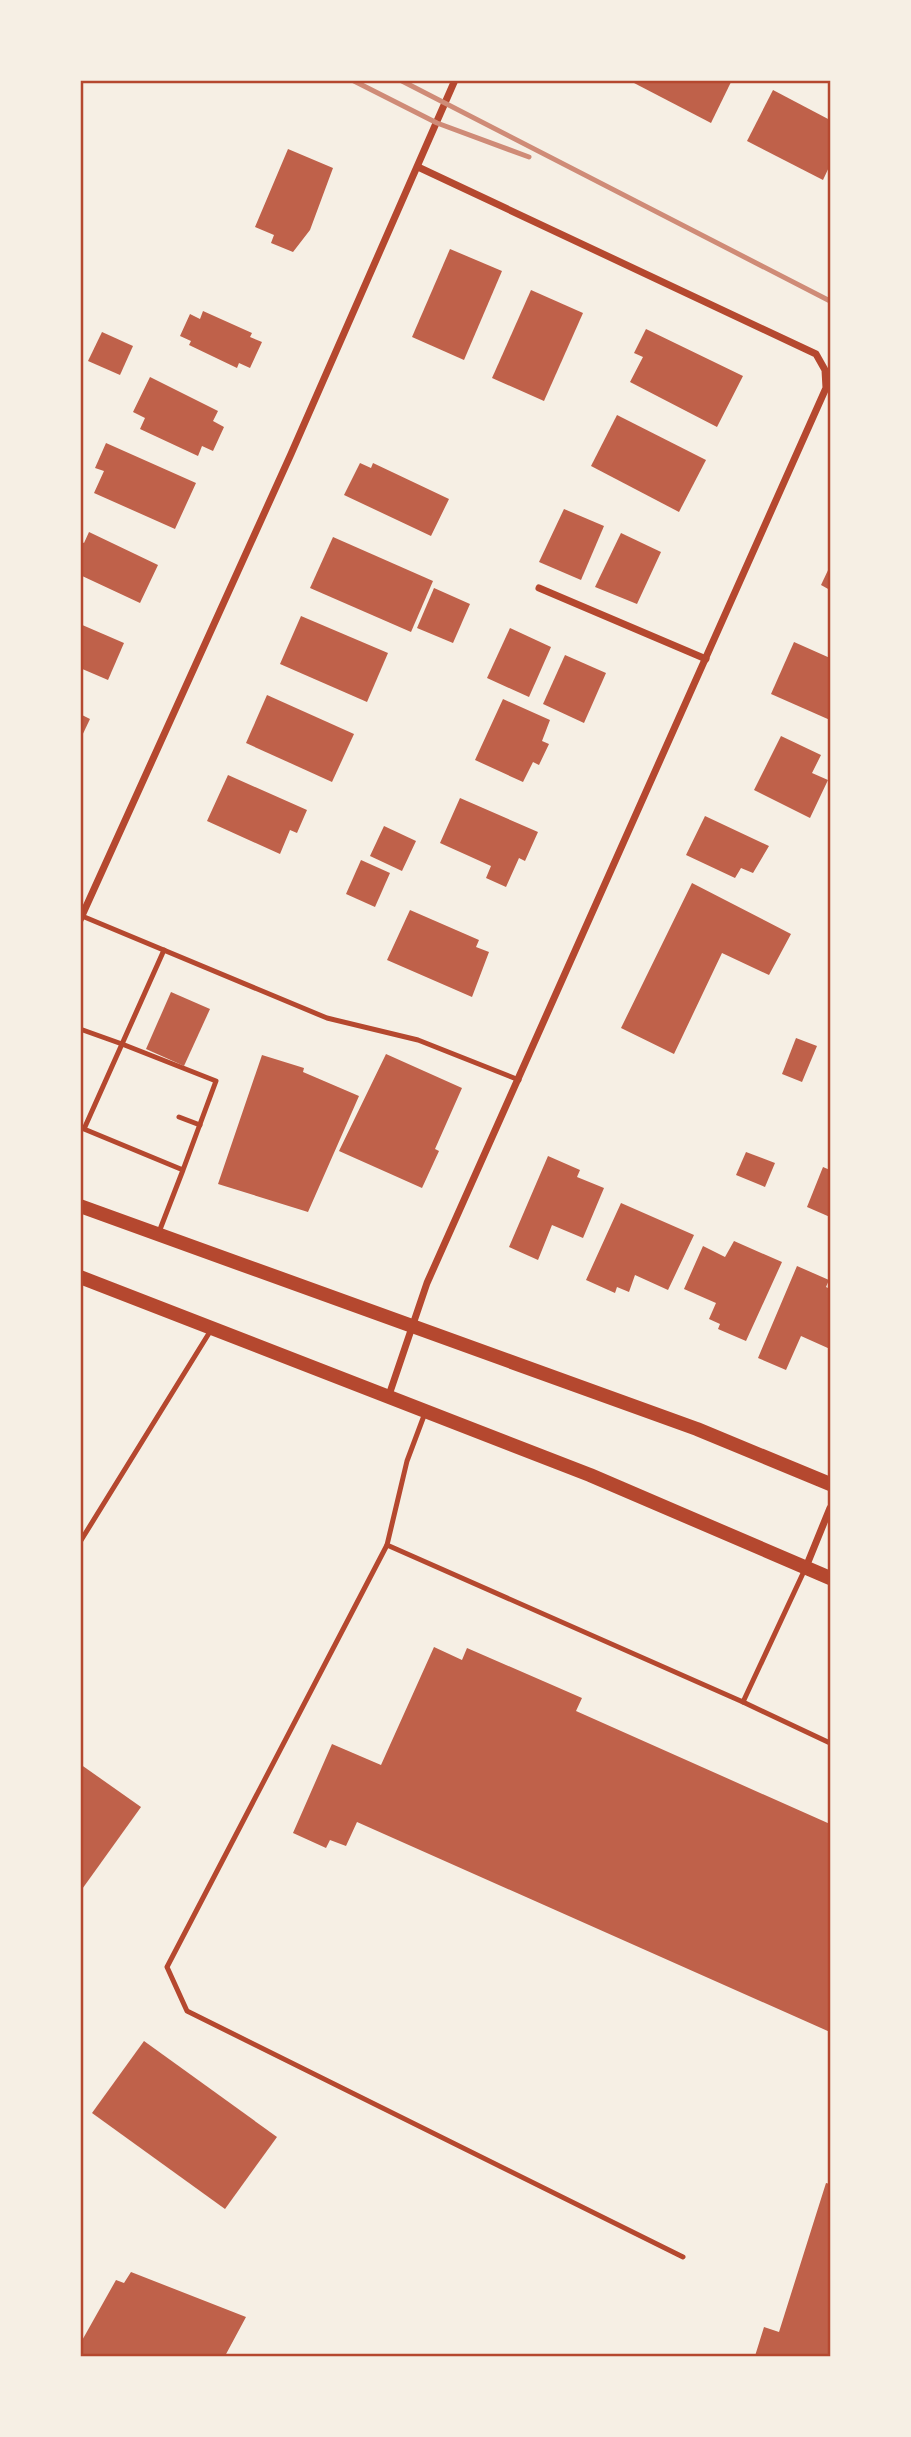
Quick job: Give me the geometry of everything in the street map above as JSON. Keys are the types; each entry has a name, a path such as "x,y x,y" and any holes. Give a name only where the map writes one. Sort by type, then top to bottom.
{"main road":[{"path":"80,1206 697,1429 831,1484"},
{"path":"80,1277 590,1475 831,1578"}],"street":[{"path":"81,918 455,80"},
{"path":"389,1395 427,1283 825,388 825,370 816,354 418,167"},
{"path":"539,587 706,659"},
{"path":"806,1567 831,1508"}],"lane":[{"path":"81,918 327,1018 418,1040 519,1080"},
{"path":"164,950 84,1129 183,1170"},
{"path":"80,1029 216,1081 158,1235"},
{"path":"102,1086 110,1088"},
{"path":"179,1116 200,1125"},
{"path":"80,1542 212,1328"},
{"path":"426,1410 407,1461 387,1545 167,1967 187,2011 683,2258"},
{"path":"387,1545 831,1743"},
{"path":"743,1702 806,1567"}],"building":[{"path":"635,80 732,80 711,123 634,83"},
{"path":"773,90 830,120 830,165 823,180 747,141"},
{"path":"288,149 333,168 310,230 293,252 271,243 274,235 255,227"},
{"path":"450,249 502,271 464,360 412,337"},
{"path":"531,290 583,313 544,401 492,378"},
{"path":"203,311 252,333 250,337 262,342 250,368 239,363 237,368 189,345 191,341 180,336 190,314 200,319"},
{"path":"646,329 743,376 717,427 630,382 643,357 634,353"},
{"path":"102,332 133,346 120,375 88,361"},
{"path":"150,377 218,411 213,421 224,427 213,451 202,446 198,456 140,429 145,418 133,412"},
{"path":"617,415 706,460 679,512 591,466"},
{"path":"106,443 196,483 175,529 94,493 104,471 95,468"},
{"path":"360,463 371,468 373,463 449,499 431,536 344,495"},
{"path":"564,509 604,526 581,580 539,562"},
{"path":"89,532 158,565 140,603 80,575 80,541 84,543"},
{"path":"621,533 661,552 637,604 595,587"},
{"path":"333,537 433,581 411,632 310,588"},
{"path":"830,566 830,590 821,585"},
{"path":"434,588 470,604 453,643 417,628"},
{"path":"301,616 388,653 367,702 280,664"},
{"path":"80,624 124,643 108,680 80,668"},
{"path":"510,628 551,647 529,697 487,678"},
{"path":"794,642 830,658 830,720 771,694"},
{"path":"565,655 606,673 584,723 543,704"},
{"path":"267,695 354,734 332,782 246,743"},
{"path":"503,699 550,720 542,741 549,744 539,765 533,762 523,782 475,760"},
{"path":"80,714 90,719 80,740"},
{"path":"781,736 821,755 812,773 828,780 810,818 754,790"},
{"path":"228,775 307,810 297,833 290,830 280,854 207,821"},
{"path":"460,798 538,832 525,861 519,858 506,887 486,878 491,866 440,843"},
{"path":"705,816 769,846 753,873 741,868 735,878 686,855"},
{"path":"384,826 416,841 402,871 370,856"},
{"path":"361,860 390,873 375,907 346,894"},
{"path":"692,883 791,934 769,975 722,953 674,1054 621,1028"},
{"path":"410,910 479,940 476,947 489,952 472,997 387,960"},
{"path":"171,992 210,1009 184,1066 146,1049"},
{"path":"796,1038 817,1046 802,1082 782,1074"},
{"path":"386,1054 462,1088 435,1149 439,1151 422,1188 339,1151"},
{"path":"262,1055 304,1068 303,1072 359,1096 308,1212 218,1184"},
{"path":"746,1152 775,1163 765,1187 736,1175"},
{"path":"548,1156 580,1170 577,1177 604,1188 583,1238 552,1225 538,1260 509,1247"},
{"path":"823,1167 830,1170 830,1217 807,1207"},
{"path":"621,1203 694,1235 668,1290 635,1275 629,1292 617,1287 615,1293 586,1280"},
{"path":"734,1241 782,1262 746,1341 718,1329 720,1324 709,1319 716,1303 684,1289 703,1246 725,1257"},
{"path":"797,1266 829,1280 826,1287 830,1289 830,1349 801,1336 786,1370 758,1358"},
{"path":"434,1647 462,1660 467,1648 582,1698 576,1711 830,1824 830,2032 357,1822 346,1846 330,1840 326,1848 293,1833 332,1744 381,1765"},
{"path":"80,1764 141,1807 80,1892"},
{"path":"144,2041 277,2137 225,2209 92,2113"},
{"path":"826,2183 830,2184 830,2356 755,2356 764,2327 779,2332"},
{"path":"131,2272 246,2317 225,2356 80,2356 80,2344 116,2280 124,2283"}],"railway":[{"path":"352,80 437,123 529,157"},
{"path":"400,80 830,301"}]}
